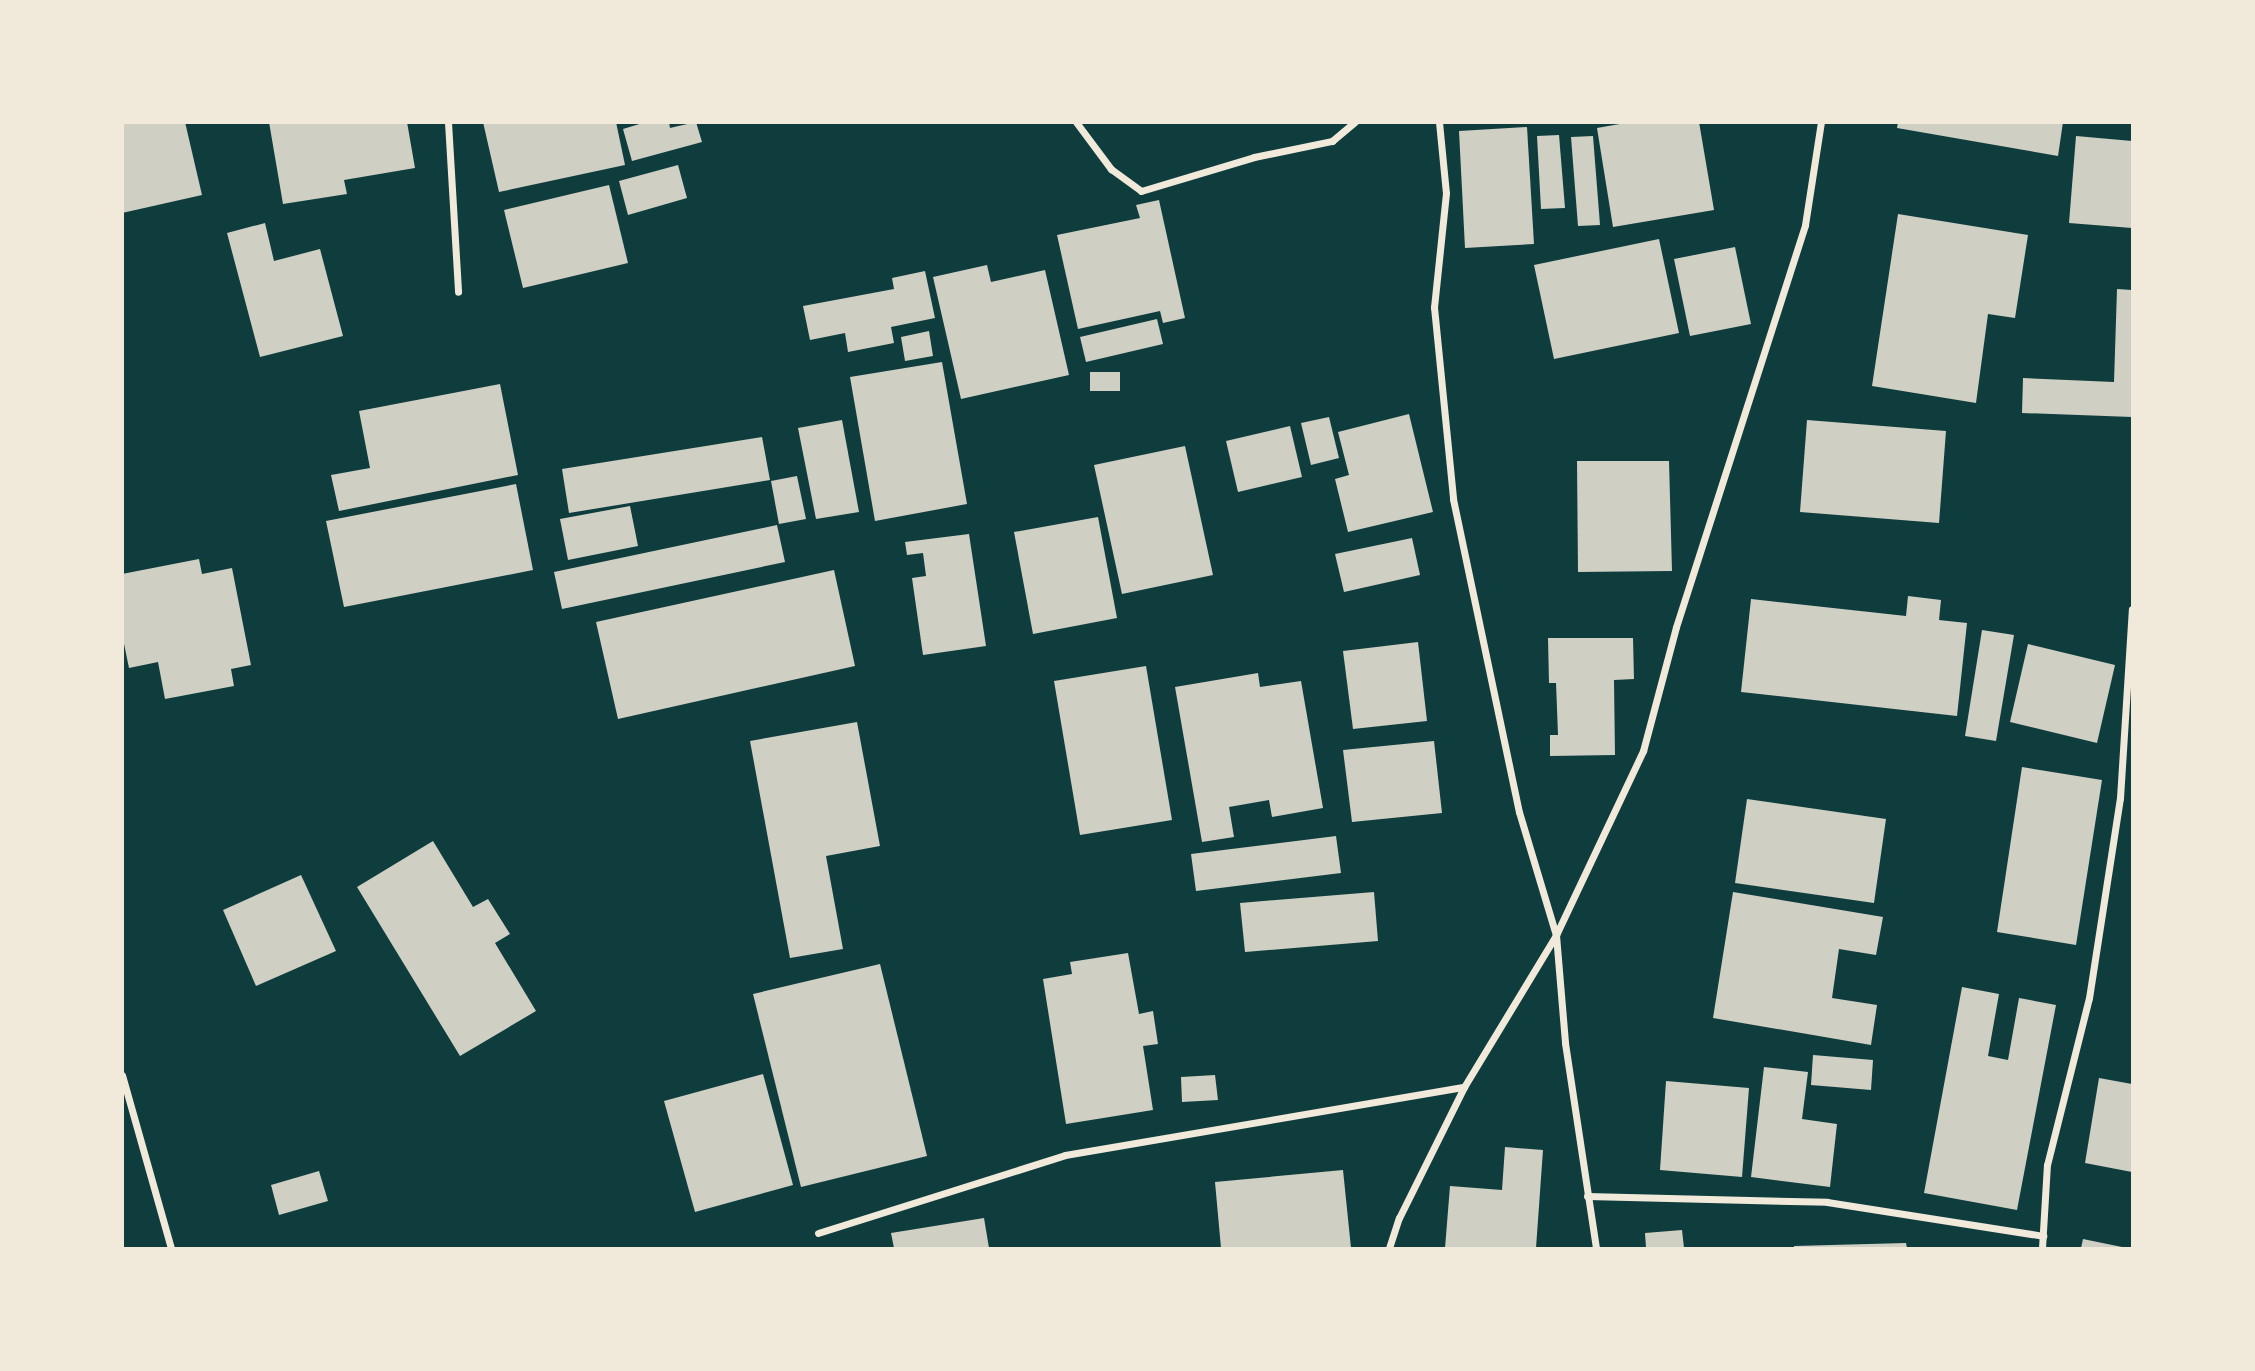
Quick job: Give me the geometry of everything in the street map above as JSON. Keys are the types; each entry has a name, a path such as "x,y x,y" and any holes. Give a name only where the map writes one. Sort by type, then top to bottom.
{"street":[{"path":"448,122 458,292"},
{"path":"1076,122 1111,169 1141,191 1254,157 1332,141 1355,122"},
{"path":"1439,122 1446,193 1434,307 1453,499 1518,812 1556,935 1587,1196 1596,1248"},
{"path":"1389,1248 1399,1218 1464,1087 1556,935 1643,751 1684,601 1805,225 1821,122"},
{"path":"2042,1248 2047,1165 2089,998 2120,798 2133,609"},
{"path":"122,1075 171,1248"},
{"path":"818,1233 1065,1155 1464,1087"},
{"path":"1587,1196 1827,1202 2043,1236"}],"building":[{"path":"122,122 185,122 202,195 122,213"},
{"path":"269,122 407,122 415,168 344,180 347,194 283,204"},
{"path":"483,122 616,122 625,165 499,192"},
{"path":"646,122 669,122 670,128 696,122 702,142 632,161 623,129"},
{"path":"1631,122 1699,122 1714,210 1613,227 1597,128"},
{"path":"1898,122 2063,122 2058,156 1897,128"},
{"path":"1527,127 1534,244 1465,248 1459,131"},
{"path":"1559,135 1565,208 1541,209 1537,136"},
{"path":"1593,136 1600,225 1578,226 1571,137"},
{"path":"2076,136 2132,141 2132,228 2069,223"},
{"path":"678,165 687,198 628,215 619,181"},
{"path":"609,185 628,263 523,288 504,210"},
{"path":"1159,200 1185,318 1163,323 1160,311 1078,329 1057,235 1140,218 1136,205"},
{"path":"1898,214 2028,235 2015,318 1988,314 1976,403 1872,386"},
{"path":"265,223 274,261 320,249 343,336 260,357 227,233"},
{"path":"1659,239 1679,333 1554,359 1534,265"},
{"path":"1735,247 1751,324 1690,336 1674,259"},
{"path":"987,265 991,282 1045,270 1069,375 961,399 933,277"},
{"path":"925,271 935,318 891,327 894,343 848,352 845,333 810,340 803,306 894,289 892,278"},
{"path":"2117,289 2132,290 2132,417 2022,413 2023,378 2114,382"},
{"path":"1157,319 1163,344 1086,362 1080,337"},
{"path":"929,331 933,356 905,361 901,337"},
{"path":"942,362 967,504 875,521 850,377"},
{"path":"1090,372 1120,372 1120,391 1090,391"},
{"path":"500,384 518,475 339,511 331,475 370,468 359,411"},
{"path":"1409,414 1433,512 1348,532 1335,479 1349,475 1338,432"},
{"path":"1329,417 1339,458 1311,465 1301,423"},
{"path":"842,420 859,512 816,519 798,428"},
{"path":"1807,420 1946,431 1939,523 1800,512"},
{"path":"1290,426 1302,477 1238,492 1226,441"},
{"path":"762,437 770,480 569,513 562,469"},
{"path":"1185,446 1213,575 1122,594 1094,465"},
{"path":"1577,461 1669,461 1672,571 1578,572"},
{"path":"797,476 806,519 779,524 771,481"},
{"path":"516,484 533,570 344,607 326,521"},
{"path":"630,506 638,546 568,560 560,519"},
{"path":"1098,517 1117,618 1033,634 1014,532"},
{"path":"777,525 785,562 562,609 554,572"},
{"path":"969,534 986,646 923,655 912,578 926,576 923,553 907,555 905,542"},
{"path":"1412,538 1420,575 1344,592 1335,554"},
{"path":"199,559 202,574 232,568 251,665 231,669 234,686 165,699 158,662 129,668 122,634 122,574"},
{"path":"834,570 855,666 618,719 596,622"},
{"path":"1908,596 1941,600 1939,620 1967,623 1957,716 1741,692 1751,599 1906,616"},
{"path":"1982,630 2014,635 1996,741 1965,736"},
{"path":"1548,638 1633,638 1634,679 1614,680 1615,755 1550,756 1550,735 1558,735 1556,683 1549,683"},
{"path":"1418,642 1427,721 1353,729 1343,651"},
{"path":"2028,644 2115,665 2097,743 2010,722"},
{"path":"1146,666 1172,820 1080,835 1054,681"},
{"path":"1258,673 1260,687 1301,681 1323,808 1272,817 1269,800 1229,807 1234,837 1202,842 1175,687"},
{"path":"857,722 880,846 826,856 843,949 790,958 750,741"},
{"path":"1434,741 1442,813 1352,822 1343,750"},
{"path":"2022,767 2102,780 2076,945 1997,932"},
{"path":"1747,799 1886,819 1874,903 1735,883"},
{"path":"1336,836 1341,873 1196,891 1191,854"},
{"path":"433,841 473,907 488,899 510,934 495,943 536,1011 460,1056 357,887"},
{"path":"301,875 336,951 256,986 223,910"},
{"path":"1374,892 1378,941 1245,952 1240,903"},
{"path":"1733,892 1883,917 1876,955 1839,949 1832,998 1877,1005 1871,1045 1713,1018"},
{"path":"1128,953 1139,1014 1153,1011 1158,1044 1143,1046 1153,1110 1066,1124 1043,979 1072,974 1070,962"},
{"path":"880,964 927,1156 801,1187 753,994"},
{"path":"1962,987 1999,994 1988,1056 2008,1060 2019,998 2056,1005 2017,1210 1924,1193"},
{"path":"1813,1055 1873,1060 1871,1090 1811,1085"},
{"path":"1764,1067 1808,1072 1802,1119 1837,1124 1830,1187 1751,1177"},
{"path":"763,1074 793,1185 695,1212 664,1101"},
{"path":"1215,1075 1218,1100 1182,1102 1181,1077"},
{"path":"2099,1078 2132,1084 2132,1172 2085,1163"},
{"path":"1666,1081 1749,1088 1742,1177 1660,1170"},
{"path":"1505,1147 1543,1150 1536,1248 1445,1248 1450,1186 1502,1190"},
{"path":"1343,1170 1351,1248 1221,1248 1215,1182"},
{"path":"319,1171 328,1201 279,1215 271,1185"},
{"path":"984,1218 989,1248 894,1248 891,1233"},
{"path":"1682,1230 1684,1248 1646,1248 1645,1233"},
{"path":"2083,1239 2122,1247 2122,1248 2081,1248"},
{"path":"1906,1243 1907,1248 1794,1248 1794,1246"}]}
